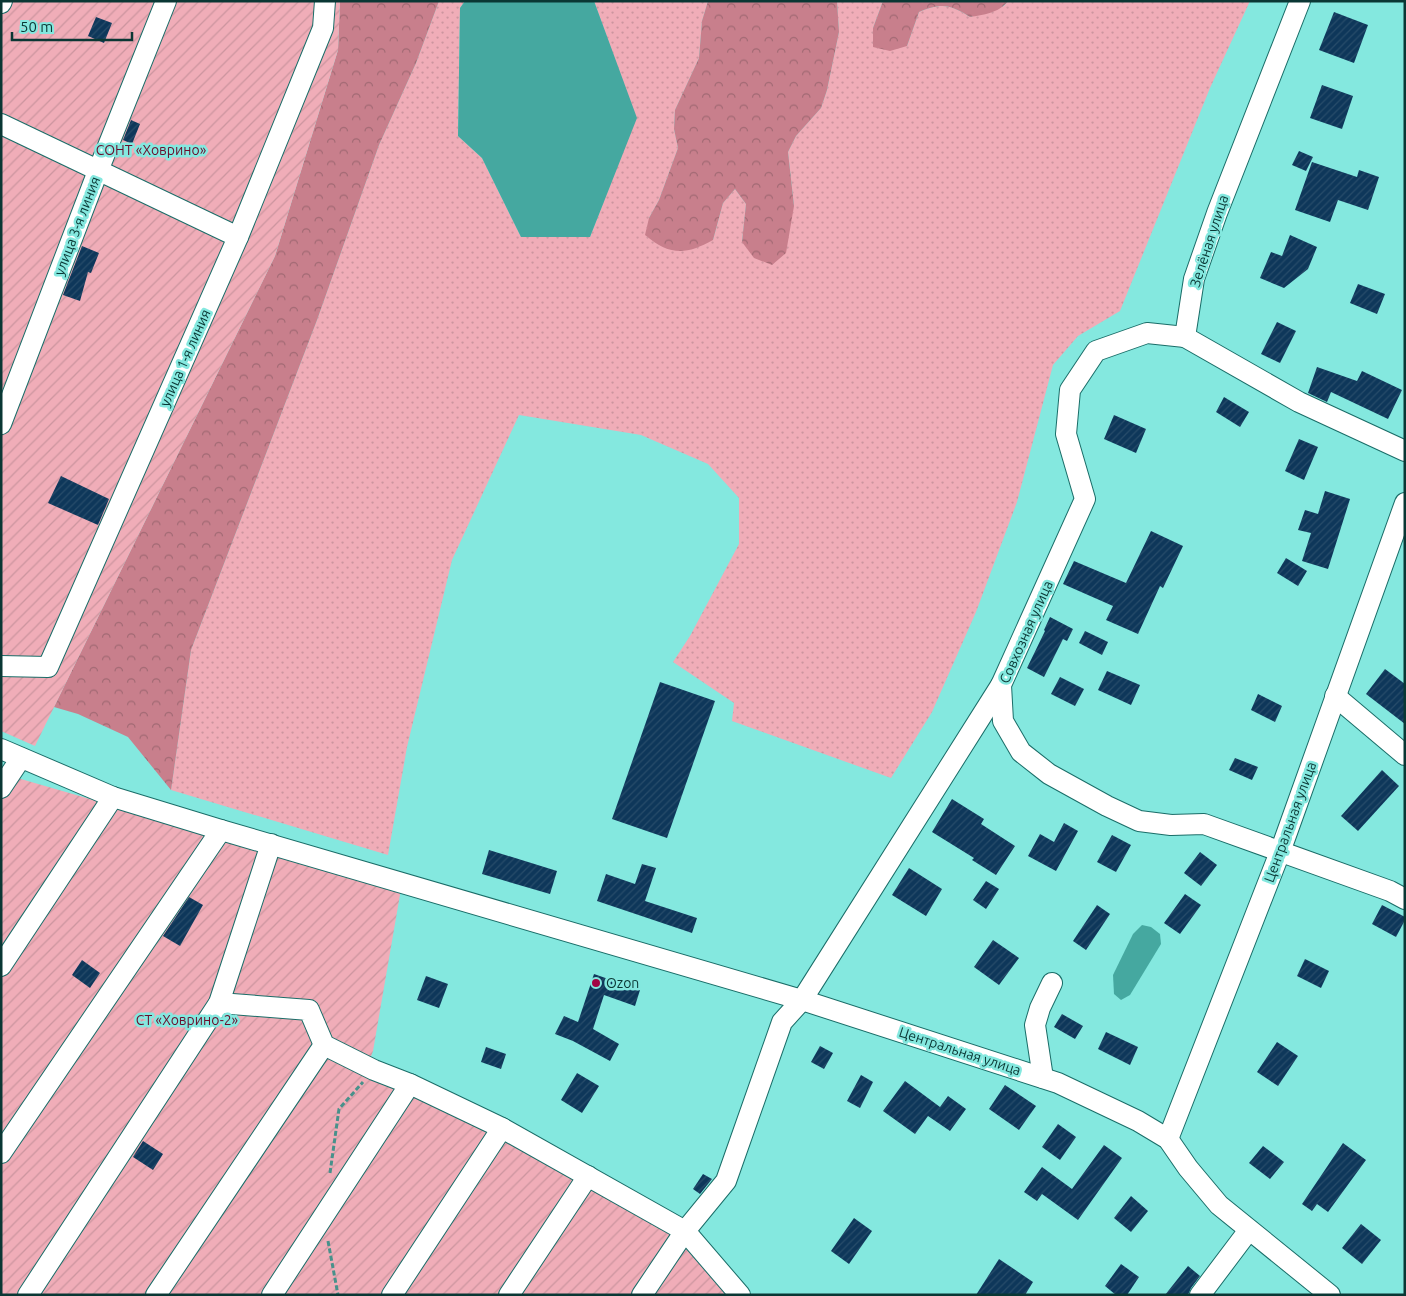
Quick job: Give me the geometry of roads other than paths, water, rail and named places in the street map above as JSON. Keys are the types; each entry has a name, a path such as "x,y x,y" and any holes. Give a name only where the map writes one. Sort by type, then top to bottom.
{"street":[{"name":"улица 3-я линия","path":"1,424 98,171 166,1"},
{"name":"улица 1-я линия","path":"1,666 48,667 238,237 323,28 325,1"},
{"name":"Зелёная улица","path":"1185,337 1194,279 1216,212 1300,1"},
{"path":"1,124 238,237"},
{"name":"Совхозная улица","path":"1185,337 1148,332 1096,350 1070,390 1066,434 1085,499 1001,685 1003,721 1021,752 1049,774 1107,806 1139,821 1171,825 1204,824 1390,891 1405,899"},
{"path":"1185,337 1299,402 1405,451"},
{"name":"Центральная улица","path":"1168,1139 1280,852 1405,503"},
{"path":"642,1295 685,1231 726,1181 782,1022 802,1000 1001,685"},
{"path":"1335,696 1405,754"},
{"name":"Центральная улица","path":"1,749 113,797 802,1000 1058,1083 1129,1117 1168,1139 1188,1168 1219,1205 1330,1295"},
{"path":"1,788 22,758"},
{"path":"1,966 113,797"},
{"path":"1,1153 221,830"},
{"path":"28,1295 219,1002 271,844"},
{"path":"1043,1078 1036,1025 1040,1008 1052,983"},
{"path":"219,1002 309,1010 324,1045 374,1070 410,1084 502,1128 685,1231 740,1295"},
{"path":"156,1295 324,1045"},
{"path":"272,1295 410,1084"},
{"path":"392,1295 502,1128"},
{"path":"510,1295 588,1176"},
{"path":"1200,1295 1249,1230"}],"water":[{"path":"465,1 594,1 637,118 590,237 521,237 482,158 458,136 460,8"},
{"path":"1142,925 1151,927 1160,934 1161,944 1130,995 1121,1000 1114,994 1113,975 1133,934"}],"place":[{"name":"Ozon","path":"596,983"}],"park label":[{"name":"СОНТ «Ховрино»","path":"151,150"},
{"name":"СТ «Ховрино-2»","path":"187,1020"}]}
